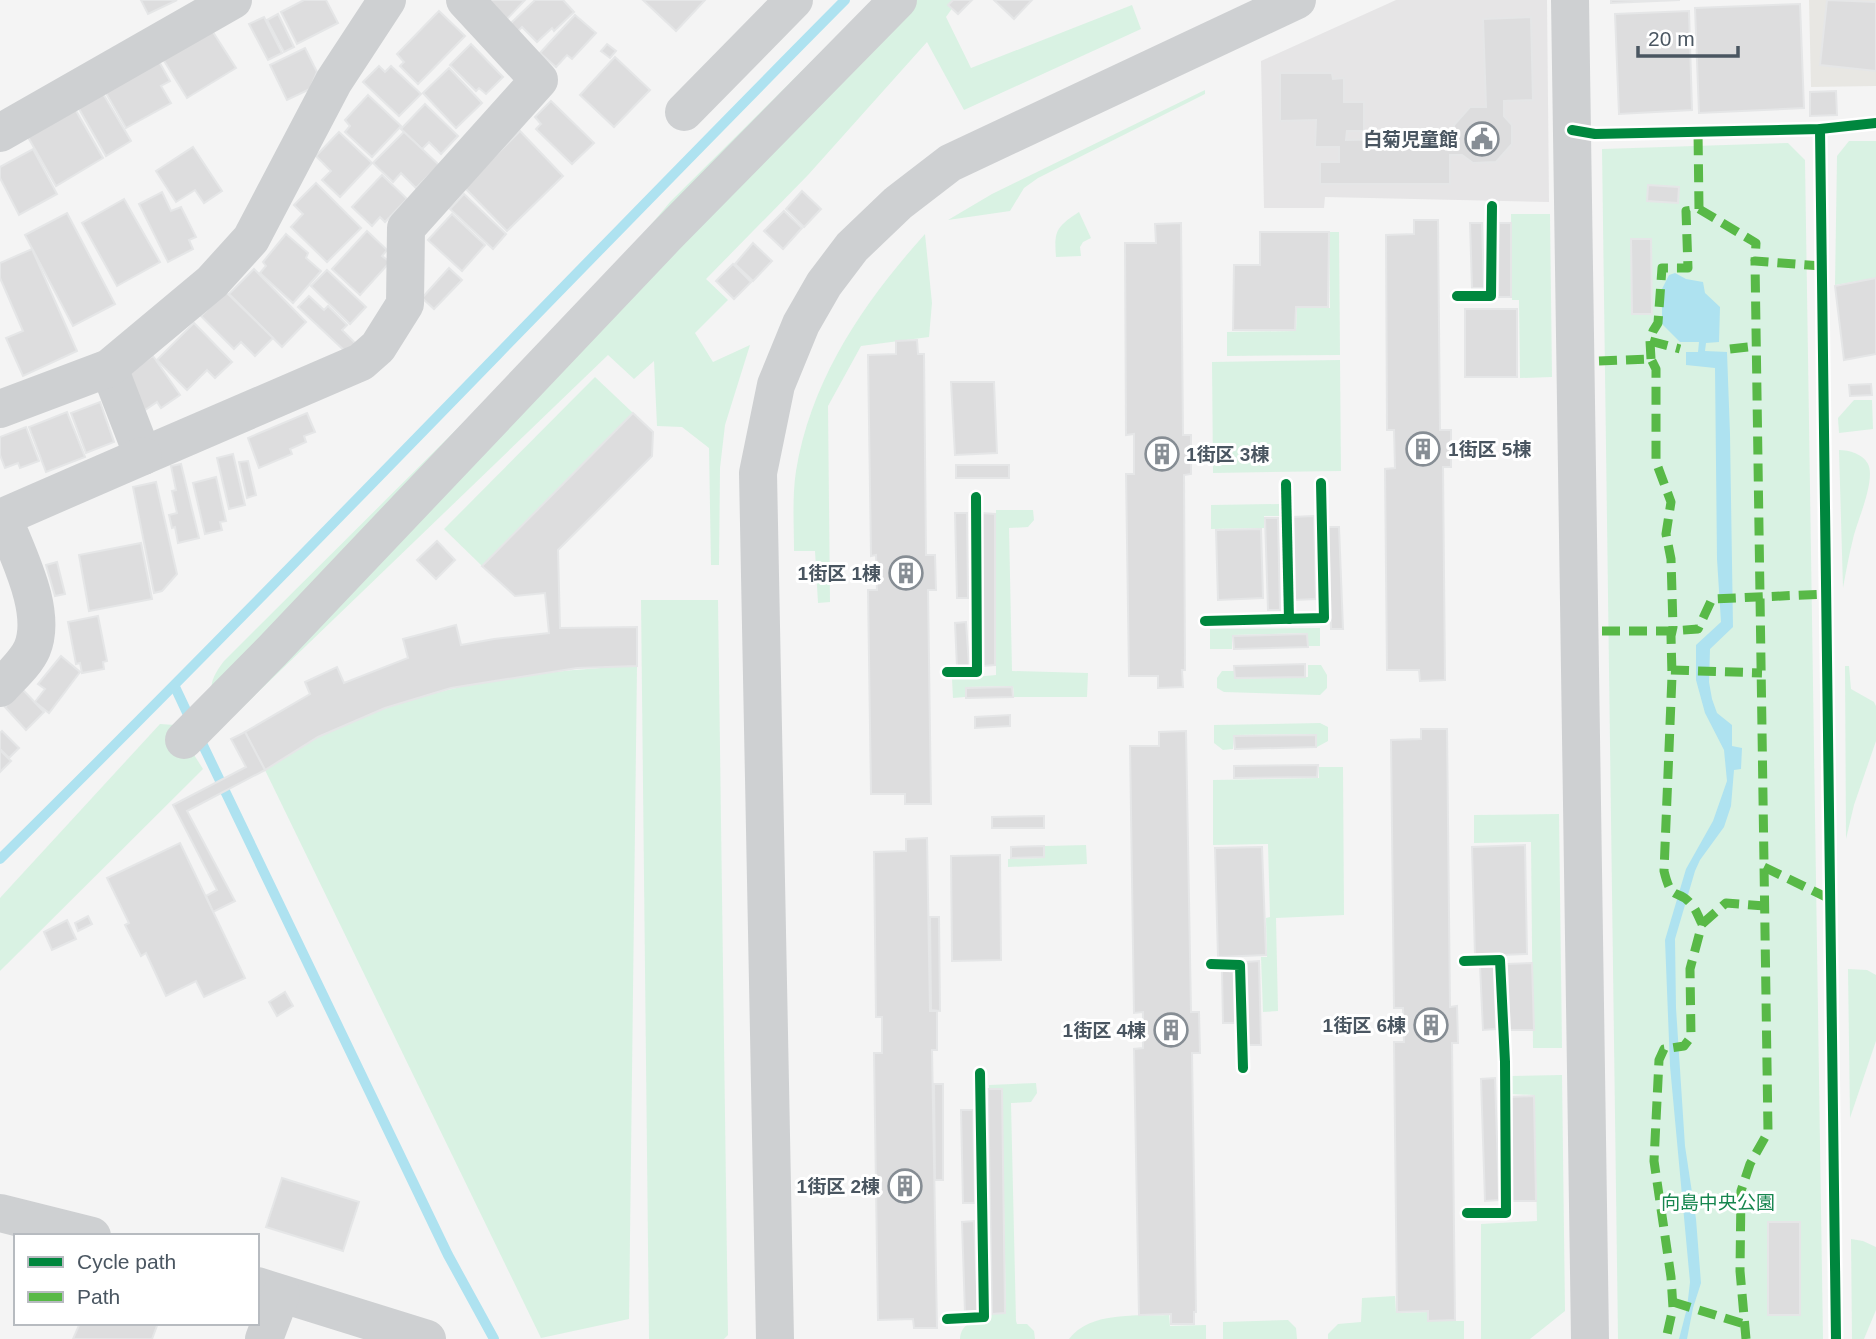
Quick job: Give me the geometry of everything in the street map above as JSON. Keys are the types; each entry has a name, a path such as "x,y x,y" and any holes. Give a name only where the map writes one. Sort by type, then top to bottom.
{"street":[{"path":"0,133 233,0"},
{"path":"0,409 108,368 212,282 251,239 334,81 387,0"},
{"path":"0,688 32,651 38,623 29,584 3,517 361,362 378,347 405,304 406,228 539,80 465,0"},
{"path":"684,112 794,0"},
{"path":"184,740 666,236 898,0"},
{"path":"775,1339 758,473 776,385 801,324 824,284 852,247 898,204 950,163 1297,0"},
{"path":"1570,0 1590,1339"},
{"path":"108,368 143,456"},
{"path":"0,1213 84,1234"},
{"path":"264,1339 269,1290 427,1339"}],"shaded area":[{"path":"1396,0 1547,0 1549,202 1325,197 1324,208 1264,208 1261,61"},
{"path":"1809,0 1876,0 1876,86 1811,87"}],"green space":[{"path":"873,0 958,0 946,17 971,68 1132,5 1141,29 964,110 927,42 808,175 706,279 728,300 695,333 713,362 750,345 725,425 720,468 719,565 711,565 709,448 682,427 657,426 654,361 634,379 608,355 225,724 211,686 224,661 500,386 614,269 670,202"},
{"path":"1205,90 1205,94 1038,178 1024,188 1010,211 948,220 992,194"},
{"path":"1849,141 1876,141 1876,278 1835,285 1837,156"},
{"name":"向島中央公園","path":"1788,143 1805,160 1823,1339 1618,1339 1602,149"},
{"path":"1079,212 1091,238 1080,247 1081,256 1056,257 1058,230"},
{"path":"1511,214 1550,214 1552,377 1520,378 1519,300 1512,300"},
{"path":"1329,232 1339,232 1340,355 1227,356 1227,332 1296,331 1297,308 1330,308"},
{"path":"925,234 932,303 929,337 861,346 828,406 830,602 818,603 815,551 794,551 795,481 803,437 827,374 843,344 881,287"},
{"path":"1340,360 1341,471 1213,473 1212,362"},
{"path":"595,377 633,413 482,566 444,529"},
{"path":"1854,400 1872,400 1873,429 1839,433 1838,418"},
{"path":"1839,450 1859,455 1866,461 1870,471 1868,490 1853,539 1843,588"},
{"path":"1279,504 1280,516 1264,516 1264,528 1211,529 1211,505"},
{"path":"996,510 1033,510 1034,520 1028,527 1009,528 1012,671 1088,673 1087,697 1014,697 1013,686 965,687 965,697 953,698 952,679 996,675"},
{"path":"641,600 718,600 728,1335 724,1339 649,1339"},
{"path":"1320,628 1320,646 1308,646 1307,633 1232,635 1232,649 1210,649 1210,629"},
{"path":"1308,665 1321,665 1327,675 1327,688 1320,695 1224,692 1217,688 1217,678 1222,671 1234,671 1235,679 1308,677"},
{"path":"637,666 629,1319 541,1338 265,770 320,736 358,719 435,693 514,677"},
{"path":"1845,666 1849,666 1851,689 1874,702 1876,706 1876,741 1854,805 1846,839"},
{"path":"1320,723 1328,727 1328,741 1317,747 1316,734 1234,735 1233,749 1223,750 1214,743 1214,725"},
{"path":"160,724 175,725 203,769 0,971 0,898"},
{"path":"1319,767 1343,767 1344,915 1276,918 1278,1011 1263,1012 1261,957 1267,957 1266,918 1270,917 1268,844 1213,845 1213,780 1319,778"},
{"path":"1559,814 1562,1048 1533,1048 1531,842 1474,843 1474,815"},
{"path":"1086,845 1087,864 1008,867 1008,859 1045,858 1045,846"},
{"path":"1848,969 1867,970 1876,975 1876,1041 1850,1118"},
{"path":"1562,1075 1565,1311 1530,1339 1481,1339 1481,1224 1537,1221 1534,1095 1511,1094 1511,1076"},
{"path":"1036,1083 1037,1093 1031,1102 1011,1103 1016,1321 1017,1324 1027,1324 1034,1331 1035,1339 960,1339 967,1325 980,1320 991,1320 991,1314 1006,1313 1002,1089 989,1089 989,1085"},
{"path":"1851,1239 1876,1247 1876,1310 1864,1339 1852,1339"},
{"path":"1395,1296 1396,1313 1427,1312 1427,1321 1464,1321 1464,1339 1328,1339 1328,1334 1338,1324 1361,1322 1362,1298"},
{"path":"1169,1315 1170,1326 1206,1325 1206,1339 1069,1339 1078,1330 1102,1319"},
{"path":"1288,1320 1296,1328 1297,1339 1223,1339 1223,1322"}],"water":[{"path":"1675,273 1686,279 1703,282 1705,293 1720,307 1719,342 1706,343 1705,351 1727,352 1733,627 1710,649 1709,682 1717,713 1732,725 1732,746 1742,748 1741,769 1734,770 1731,806 1724,827 1695,871 1675,939 1676,1008 1685,1146 1696,1219 1701,1283 1687,1339 1679,1339 1690,1282 1670,1066 1665,940 1686,869 1713,821 1727,781 1724,750 1705,713 1696,680 1696,645 1721,622 1717,559 1715,368 1686,365 1686,352 1698,352 1699,342 1680,342 1662,324 1662,289 1669,275"}],"building":[{"path":"141,0 177,0 148,14"},
{"path":"304,0 326,0 338,23 297,44 281,12"},
{"path":"485,0 525,0 506,20"},
{"path":"535,0 563,0 574,12 554,31 552,28 537,42 522,27 515,34 508,26"},
{"path":"643,0 705,0 676,31"},
{"path":"953,0 972,0 958,14 948,5"},
{"path":"994,0 1032,0 1014,19"},
{"path":"1611,0 1680,0 1611,3"},
{"path":"1827,0 1876,2 1876,71 1820,65"},
{"path":"1800,4 1804,108 1699,113 1695,8"},
{"path":"439,11 465,36 418,84 400,66 404,62 397,54"},
{"path":"1689,11 1692,110 1619,114 1615,14"},
{"path":"278,14 294,47 284,52 267,20"},
{"path":"575,15 596,33 572,59 567,55 556,67 540,53"},
{"path":"264,17 282,53 268,60 249,24"},
{"path":"1531,17 1533,100 1504,101 1504,116 1512,125 1512,144 1496,162 1473,163 1462,155 1450,155 1450,184 1320,184 1320,162 1339,162 1339,147 1315,147 1316,120 1280,121 1280,73 1332,73 1333,79 1344,78 1344,102 1364,102 1364,131 1347,131 1346,140 1397,139 1397,129 1424,129 1424,135 1454,135 1454,125 1470,107 1486,107 1483,19"},
{"path":"211,29 236,68 187,98 163,59"},
{"path":"471,44 503,77 486,94 479,88 476,91 450,65"},
{"path":"607,44 616,51 610,58 601,51"},
{"path":"305,48 317,72 310,89 287,100 270,65"},
{"path":"615,57 650,90 614,127 580,95"},
{"path":"157,58 170,81 161,86 171,103 126,128 103,88"},
{"path":"379,66 385,72 391,66 421,94 399,116 363,82"},
{"path":"449,68 482,103 456,128 423,93"},
{"path":"1836,91 1837,115 1810,116 1810,92"},
{"path":"102,92 131,141 106,156 78,107"},
{"path":"368,95 401,126 372,157 345,132 350,126 345,120"},
{"path":"551,101 594,143 572,164 536,129 541,124 535,117"},
{"path":"71,102 103,158 56,186 24,130"},
{"path":"425,104 458,136 441,154 429,142 422,149 401,129"},
{"path":"520,131 563,176 507,231 464,187"},
{"path":"339,132 372,163 340,197 322,180 331,171 316,156"},
{"path":"404,132 439,165 416,188 401,173 393,182 373,163"},
{"path":"193,147 222,191 204,203 195,190 176,202 156,171"},
{"path":"33,149 57,194 19,215 0,178 0,167"},
{"path":"382,175 407,199 385,222 380,217 372,226 352,207"},
{"path":"316,183 361,228 327,262 291,227 303,214 294,205"},
{"path":"1648,185 1679,187 1678,203 1647,201"},
{"path":"802,191 821,209 804,227 786,209"},
{"path":"162,192 171,211 181,207 196,237 189,240 193,249 168,262 139,204"},
{"path":"464,194 506,234 493,249 450,209"},
{"path":"124,199 160,262 117,286 82,223"},
{"path":"784,211 802,228 783,249 764,231"},
{"path":"67,213 115,304 73,326 25,235"},
{"path":"452,214 485,245 462,271 428,240"},
{"name":"1街区 5棟","path":"1414,220 1438,220 1440,430 1451,430 1451,467 1443,467 1445,680 1420,681 1419,670 1387,670 1385,469 1395,468 1394,430 1387,430 1386,235 1414,234"},
{"name":"1街区 3棟","path":"1181,223 1183,435 1191,435 1191,474 1184,475 1185,670 1182,670 1183,687 1158,688 1158,676 1129,676 1126,474 1134,474 1134,434 1126,435 1125,243 1156,243 1155,224"},
{"path":"1470,223 1482,223 1484,288 1472,288"},
{"path":"1499,223 1511,223 1511,297 1498,297"},
{"path":"367,231 387,250 382,256 390,262 360,295 332,269"},
{"path":"1260,232 1329,232 1328,307 1296,307 1295,330 1233,330 1234,265 1260,265"},
{"path":"286,234 308,253 306,258 321,271 293,303 260,273 266,266 263,262"},
{"path":"1631,239 1651,239 1652,314 1632,314"},
{"path":"753,243 772,261 753,281 735,264"},
{"path":"32,249 77,351 23,376 6,338 23,331 0,278 0,263"},
{"path":"733,264 751,282 734,299 716,281"},
{"path":"449,268 462,280 434,309 422,298"},
{"path":"254,269 306,322 282,347 229,294"},
{"path":"327,270 366,307 350,324 311,286"},
{"path":"1876,278 1876,354 1844,360 1835,286"},
{"path":"225,291 273,338 255,356 241,342 234,349 201,316"},
{"path":"309,296 324,310 328,306 347,325 342,330 357,345 348,354 298,307"},
{"path":"1465,309 1517,309 1517,377 1465,377"},
{"path":"194,323 232,362 215,378 207,370 187,390 157,360"},
{"name":"1街区 1棟","path":"917,340 918,354 924,354 926,555 935,555 936,590 928,590 931,804 905,804 905,794 871,794 868,590 877,590 876,555 871,556 868,355 896,354 896,341"},
{"path":"153,356 180,395 161,408 157,402 145,410 125,374"},
{"path":"951,382 994,382 997,453 955,455"},
{"path":"1871,384 1872,395 1850,396 1849,385"},
{"path":"100,402 114,442 86,453 71,413"},
{"path":"67,412 85,457 46,472 29,427"},
{"path":"307,413 315,432 304,436 306,442 290,449 292,454 259,468 248,438"},
{"path":"633,413 653,432 652,456 558,550 560,628 637,627 637,666 577,668 451,688 385,708 318,737 265,770 245,732 310,694 305,682 337,667 344,683 408,658 403,639 456,625 461,645 549,633 545,593 515,596 482,566"},
{"path":"26,427 39,461 20,468 18,463 5,468 0,455 0,437"},
{"path":"233,454 245,505 229,509 217,458"},
{"path":"248,461 256,495 247,498 239,462"},
{"path":"181,464 199,538 178,543 169,515 177,513 172,491 176,490 171,466"},
{"path":"956,465 1009,465 1009,478 956,478"},
{"path":"216,477 226,521 220,522 222,530 205,534 193,483"},
{"path":"156,482 177,574 162,591 154,593 133,487"},
{"path":"955,513 967,513 968,598 957,598"},
{"path":"982,513 995,514 995,665 983,666"},
{"path":"1314,516 1316,599 1294,600 1291,517"},
{"path":"1265,518 1278,518 1280,610 1268,610"},
{"path":"1328,527 1339,527 1343,629 1331,629"},
{"path":"1261,529 1263,598 1218,600 1216,530"},
{"path":"437,541 455,560 436,579 417,560"},
{"path":"141,543 152,599 89,611 79,555"},
{"path":"57,562 65,594 55,596 46,565"},
{"path":"98,616 107,661 103,662 104,669 82,673 80,663 76,664 68,622"},
{"path":"966,622 969,666 957,667 955,623"},
{"path":"1307,634 1308,647 1234,649 1233,636"},
{"path":"61,656 80,672 49,713 35,702 45,689 38,684"},
{"path":"1305,664 1305,677 1235,678 1234,666"},
{"path":"1012,687 1013,697 966,698 966,688"},
{"path":"23,690 44,712 26,730 5,707"},
{"path":"1010,715 1010,726 975,728 975,717"},
{"name":"1街区 6棟","path":"1421,729 1447,729 1450,1007 1457,1006 1458,1043 1452,1043 1455,1320 1428,1321 1428,1311 1397,1312 1394,1042 1404,1042 1403,1008 1394,1008 1391,740 1421,739"},
{"path":"2,731 19,748 9,758 0,749"},
{"name":"1街区 4棟","path":"1186,731 1191,1012 1199,1012 1200,1053 1192,1053 1196,1312 1194,1324 1171,1324 1171,1314 1139,1315 1134,1049 1143,1048 1143,1012 1134,1013 1130,746 1159,746 1159,732"},
{"path":"245,732 265,770 187,811 235,901 213,912 206,896 217,890 173,805 246,767 231,739"},
{"path":"1316,735 1316,747 1235,749 1234,736"},
{"path":"0,750 11,761 0,772"},
{"path":"1318,765 1317,777 1234,778 1234,766"},
{"path":"1044,816 1044,828 992,828 992,817"},
{"name":"1街区 2棟","path":"927,838 930,1011 937,1011 937,1050 932,1050 937,1328 914,1328 913,1319 878,1320 874,1053 882,1053 882,1017 876,1017 874,852 906,851 906,839"},
{"path":"180,843 245,978 204,997 196,981 166,996 146,953 141,956 125,925 129,923 107,878"},
{"path":"1525,845 1527,954 1475,956 1472,847"},
{"path":"1044,846 1044,857 1011,858 1011,847"},
{"path":"1262,847 1266,955 1218,957 1215,848"},
{"path":"1000,855 1001,960 952,961 951,856"},
{"path":"88,916 92,924 78,931 75,923"},
{"path":"930,917 939,917 940,1011 931,1010"},
{"path":"67,920 76,939 52,950 44,932"},
{"path":"1259,961 1261,1045 1248,1045 1246,962"},
{"path":"1532,963 1534,1030 1509,1030 1507,964"},
{"path":"1494,965 1496,1029 1483,1030 1480,966"},
{"path":"1222,970 1234,970 1235,1023 1223,1023"},
{"path":"285,992 293,1006 277,1016 269,1002"},
{"path":"1495,1078 1499,1200 1485,1201 1481,1079"},
{"path":"934,1084 943,1084 943,1180 935,1180"},
{"path":"988,1089 1002,1089 1005,1313 992,1314"},
{"path":"1534,1096 1536,1201 1512,1201 1510,1097"},
{"path":"961,1110 973,1110 975,1203 963,1203"},
{"path":"282,1178 359,1202 343,1251 266,1227"},
{"path":"974,1221 978,1313 965,1313 962,1222"},
{"path":"1768,1222 1800,1222 1800,1315 1768,1315"},
{"path":"79,1325 157,1325 152,1339 73,1339"}],"waterway":[{"path":"0,859 213,646 845,0"},
{"path":"175,687 191,721"},
{"path":"199,737 448,1255 494,1339"}],"marked path":[{"path":"1651,359 1650,341 1658,323 1662,268 1688,268 1686,211 1699,209 1698,131"},
{"path":"1699,209 1756,243 1755,261"},
{"path":"1746,1339 1740,1271 1741,1191 1750,1164 1768,1132 1755,261 1822,266"},
{"path":"1650,341 1680,349"},
{"path":"1730,349 1756,346"},
{"path":"1599,361 1651,359 1656,369 1656,462 1671,502 1666,534 1671,559 1673,627 1664,871 1672,891 1691,904 1702,924 1690,969 1691,1037 1684,1046 1664,1049 1659,1060 1654,1161 1673,1308 1666,1339"},
{"path":"1602,631 1698,629 1712,599 1827,594"},
{"path":"1671,670 1762,673"},
{"path":"1764,867 1830,899"},
{"path":"1702,924 1726,903 1765,906"},
{"path":"1673,1302 1744,1324"}],"cycle path":[{"path":"1572,130 1595,134 1820,129 1876,123"},
{"path":"1820,129 1836,1339"},
{"path":"1457,296 1491,296 1492,206"},
{"path":"1205,621 1324,618 1321,483"},
{"path":"1286,484 1289,619"},
{"path":"947,672 977,672 976,497"},
{"path":"1464,961 1500,960 1505,1062 1506,1213 1467,1213"},
{"path":"1211,964 1240,965 1243,1068"},
{"path":"947,1319 984,1317 980,1073"}],"place":[{"name":"白菊児童館","path":"1482,139"},
{"name":"1街区 5棟","path":"1423,449"},
{"name":"1街区 3棟","path":"1162,454"},
{"name":"1街区 1棟","path":"906,573"},
{"name":"1街区 6棟","path":"1431,1025"},
{"name":"1街区 4棟","path":"1171,1030"},
{"name":"1街区 2棟","path":"905,1186"}]}
